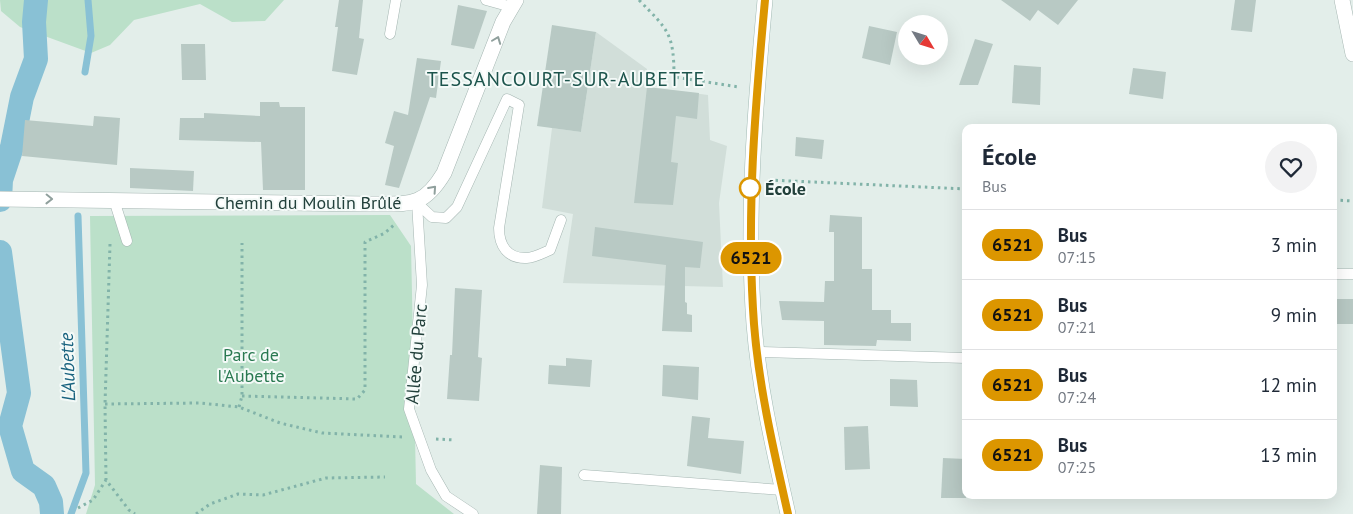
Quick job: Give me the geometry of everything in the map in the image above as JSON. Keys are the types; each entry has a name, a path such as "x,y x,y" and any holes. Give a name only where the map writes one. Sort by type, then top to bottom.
{"street":[{"path":"765,0 751,179 750,214 754,325 767,418 788,514"},
{"path":"1342,0 1353,54"},
{"name":"Chemin du Moulin Brûlé","path":"0,200 417,203 434,190 444,173 503,22 514,3"}],"lane":[{"path":"390,34 396,0"},
{"path":"486,0 514,3"},
{"path":"417,203 432,217 446,218 457,207 507,99 519,105 499,228 499,241 509,254 527,258 550,250 561,220"},
{"path":"114,200 127,242"},
{"name":"Allée du Parc","path":"417,203 422,285 409,409 431,470 446,496 472,514"},
{"path":"1337,274 1353,274"},
{"path":"758,352 962,358"},
{"path":"584,475 782,490"}],"path":[{"path":"639,0 667,29 674,52 674,77 757,90"},
{"path":"751,179 962,189"},
{"path":"1337,200 1353,201"},
{"path":"242,396 357,399 365,390 365,242 386,233"},
{"path":"78,508 92,500 106,480 105,404 110,241"},
{"path":"239,407 242,396 242,243"},
{"path":"105,404 200,403 239,407 280,423 322,433 455,440"},
{"path":"196,514 210,504 238,494 263,495 326,478 385,477"},
{"path":"106,480 129,510 136,514"}],"shaded area":[{"path":"596,32 647,69 647,87 708,95 710,140 727,146 719,203 723,287 563,283 573,214 542,208 552,128 581,132"}],"green space":[{"path":"0,0 284,0 265,21 232,22 200,4 134,20 110,45 91,53 20,27 1,11"},
{"name":"Parc de l'Aubette","path":"390,215 411,246 416,484 454,514 86,514 95,485 90,216"}],"building":[{"path":"339,0 363,0 359,38 364,39 357,75 332,71 338,27 335,27"},
{"path":"1001,0 1078,0 1058,25 1038,10 1030,21"},
{"path":"1235,0 1256,0 1252,32 1231,30"},
{"path":"458,5 487,11 474,49 451,45"},
{"path":"552,25 596,32 581,132 537,126"},
{"path":"869,26 897,32 890,65 862,58"},
{"path":"975,39 993,44 978,85 959,85"},
{"path":"181,44 205,44 206,80 182,80"},
{"path":"417,58 441,61 436,98 430,97 399,188 385,185 394,146 385,143 394,111 408,115"},
{"path":"1014,65 1041,67 1040,105 1012,103"},
{"path":"1133,68 1166,72 1163,99 1129,94"},
{"path":"647,87 699,93 697,119 676,116 671,162 678,163 673,205 634,203"},
{"path":"260,102 279,102 280,107 305,107 305,190 263,190 261,142 179,140 180,118 204,118 204,113 260,116"},
{"path":"94,116 120,118 117,165 22,156 25,120 93,126"},
{"path":"796,137 824,140 822,159 795,156"},
{"path":"130,168 194,171 193,191 130,188"},
{"path":"830,215 862,217 862,269 872,269 872,310 891,310 891,323 911,323 911,341 877,340 876,346 824,345 824,321 782,320 779,301 824,302 825,281 834,281 834,232 829,232"},
{"path":"595,227 703,242 700,268 685,267 685,302 687,303 687,314 692,315 692,332 662,331 666,265 592,256"},
{"path":"455,288 482,290 478,357 482,358 479,401 447,399 450,355 452,355"},
{"path":"1337,299 1353,299 1353,324 1337,324"},
{"path":"566,358 592,360 590,387 548,384 549,365 566,366"},
{"path":"663,365 699,367 698,400 662,396"},
{"path":"890,379 917,380 918,407 890,406"},
{"path":"692,416 710,418 708,438 744,441 741,474 687,466"},
{"path":"868,426 870,469 845,470 844,427"},
{"path":"943,458 962,459 962,498 941,498"},
{"path":"540,465 562,467 561,514 537,514"}],"waterway":[{"path":"0,200 1,180 12,147 22,97 36,59 34,22 36,0"},
{"name":"L'Aubette","path":"85,72 91,36 88,0"},
{"name":"L'Aubette","path":"71,514 86,473 78,216"},
{"path":"0,252 19,393 10,426 23,471 44,486 51,502 52,514"}],"bus line":[{"name":"6521","path":"765,0 750,197 754,325 767,418 788,514"}],"place":[{"name":"École","path":"750,188"}],"district":[{"name":"TESSANCOURT-SUR-AUBETTE","path":"566,79"}]}
